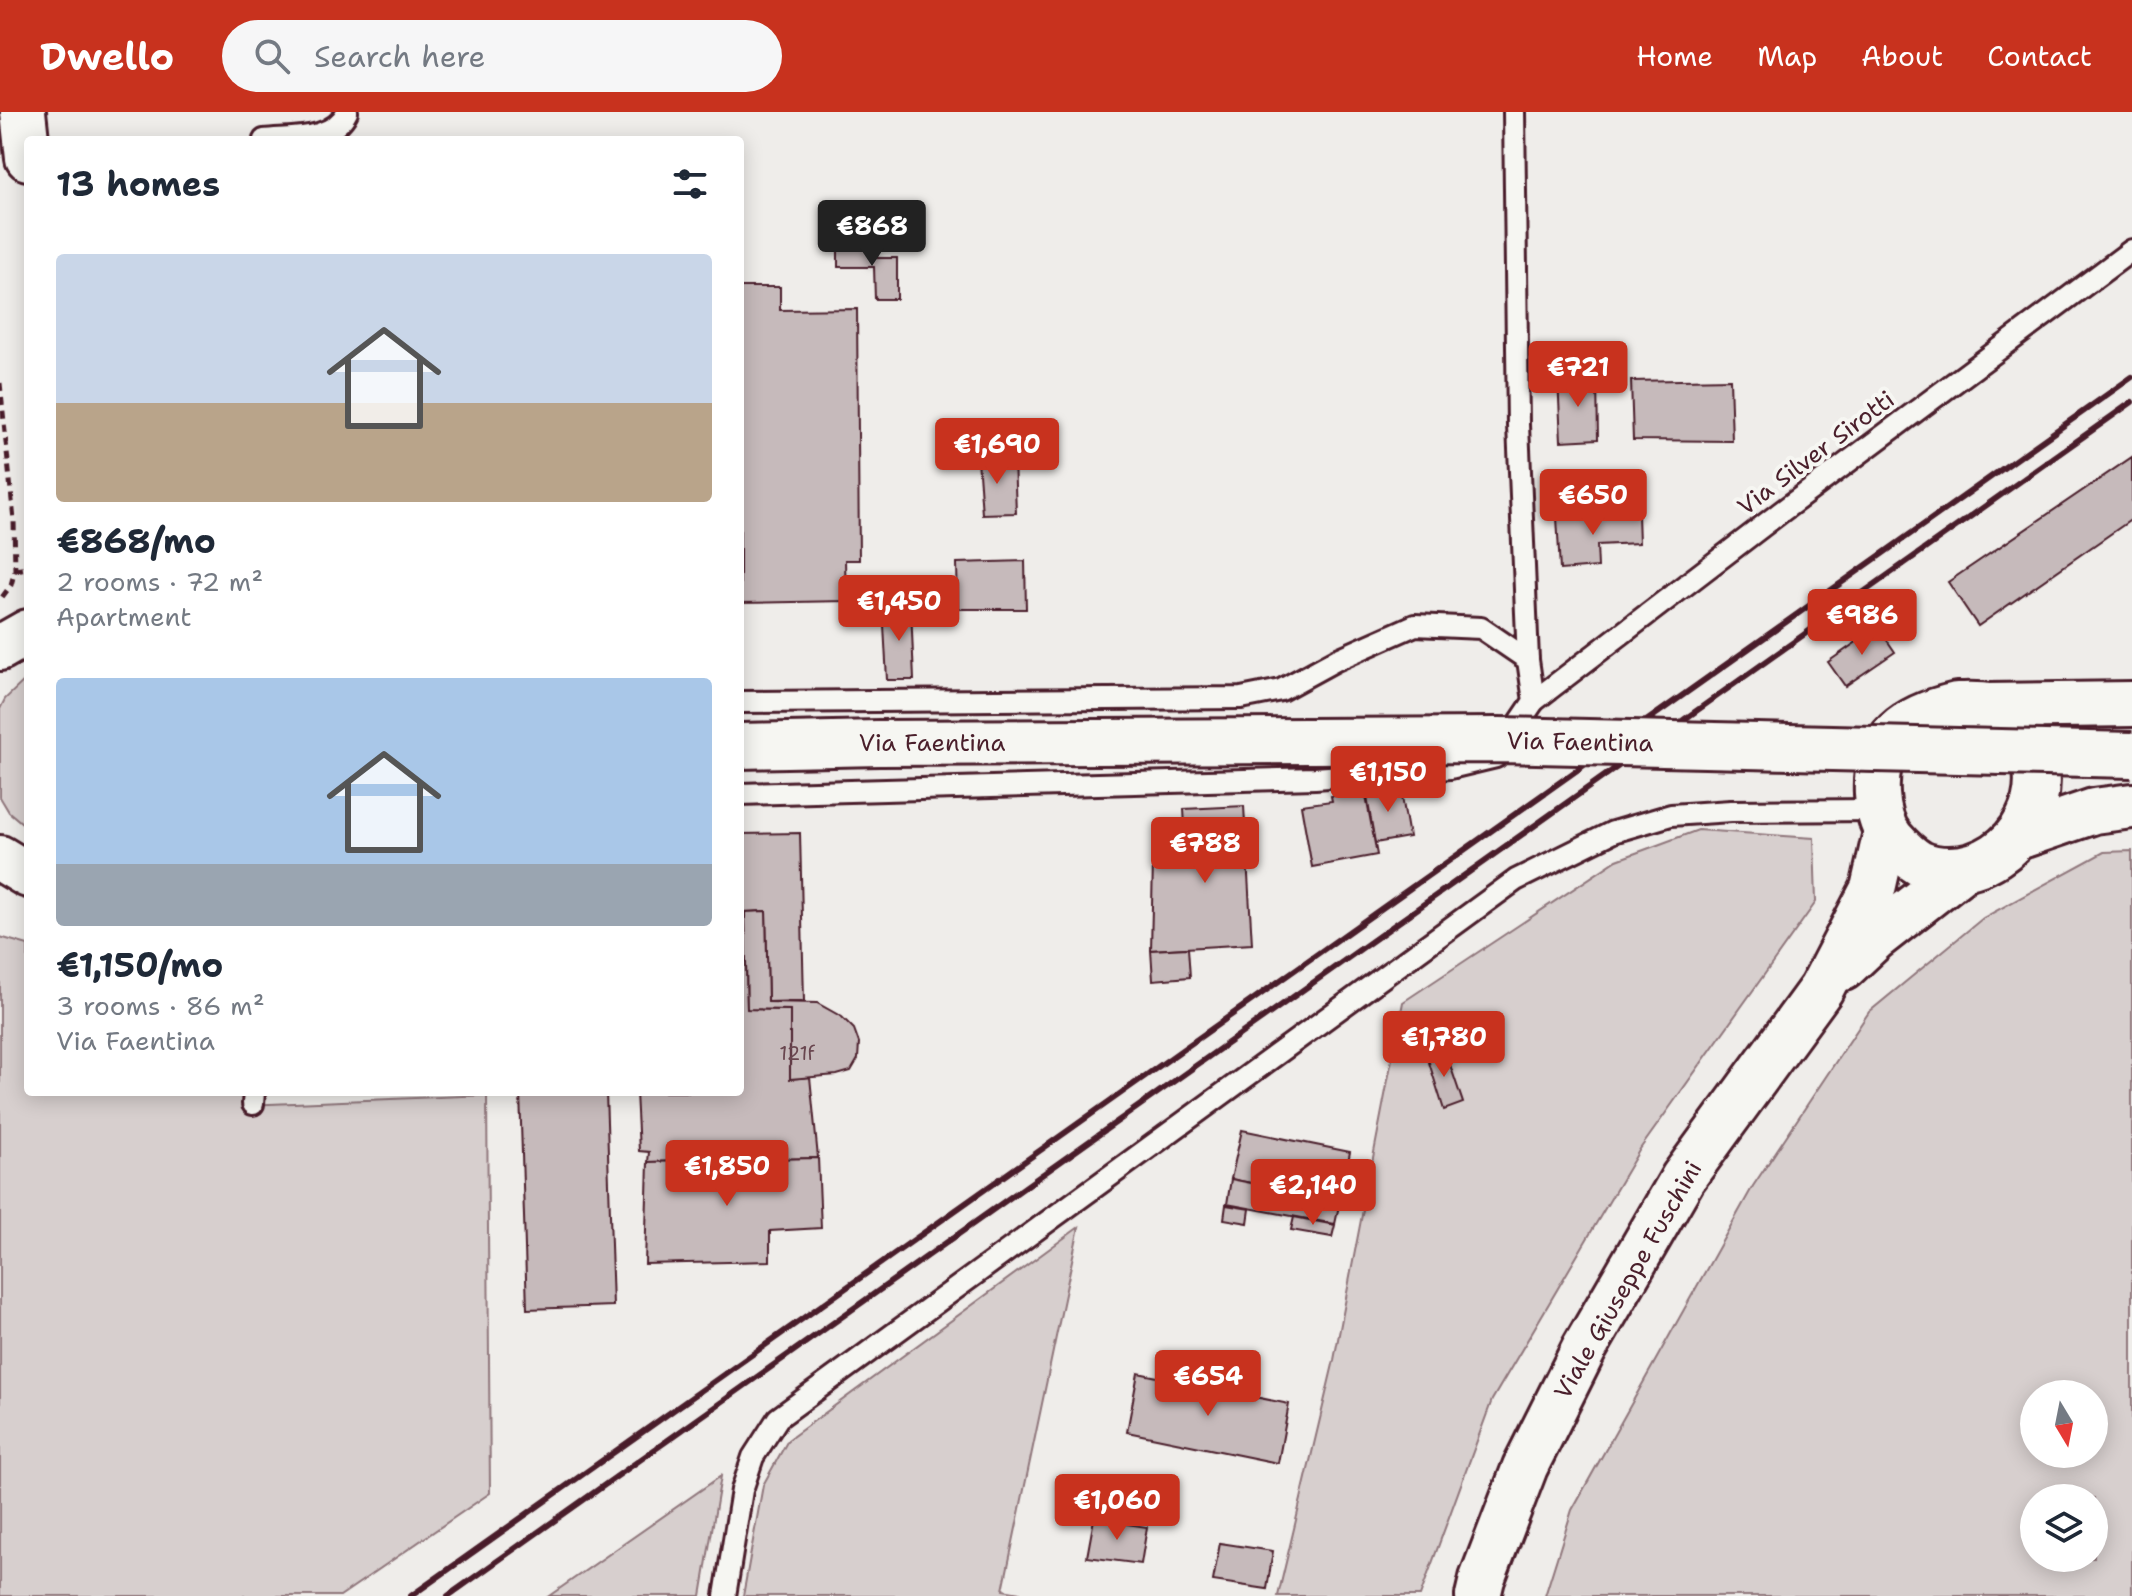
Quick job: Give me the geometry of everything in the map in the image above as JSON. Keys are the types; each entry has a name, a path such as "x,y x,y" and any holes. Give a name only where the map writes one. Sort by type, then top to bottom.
{"main road":[{"path":"23,112 26,136"},
{"path":"2132,704 1957,705 1925,712 1896,731 1878,759 1882,821 1904,851 1919,863 1935,869 1963,869 1986,861 2018,837 2094,811 2132,806"},
{"path":"1987,706 2005,718 2024,738 2033,763 2037,783 2033,809 2018,837"},
{"name":"Via Faentina","path":"744,746 1499,740 2132,755"},
{"name":"Viale Giuseppe Fuschini","path":"1478,1596 1525,1467 1584,1349 1683,1178 1821,989 1873,889 1882,821"},
{"path":"0,858 24,873"},
{"name":"Viale Giuseppe Fuschini","path":"1821,989 1875,938 1963,869"}],"lane":[{"path":"301,136 328,133 347,112"},
{"path":"1514,112 1518,425 1528,660 1534,701"},
{"name":"Via Silver Sirotti","path":"744,794 1300,779 1450,768 1496,757 1534,701 2132,250"},
{"path":"744,702 1241,698 1281,690 1336,660 1415,625 1481,628 1528,660"},
{"path":"725,1596 742,1490 753,1457 778,1418 1516,880 1613,832 1671,815 1731,811 1882,821"}],"path":[{"path":"0,383 14,520 15,570 11,585 15,626"},
{"path":"15,570 24,569"}],"shaded area":[{"path":"24,681 24,825 9,812 0,797 0,709 5,699"},
{"path":"1698,830 1814,838 1816,902 1640,1149 1492,1400 1420,1596 1278,1596 1334,1360 1403,1002 1617,860"},
{"path":"2132,851 2132,1596 1545,1596 1572,1510 1753,1186 1869,1012 1983,918 2104,852"},
{"path":"0,937 24,944 24,1096 243,1096 242,1105 487,1096 490,1493 340,1596 0,1596"},
{"path":"1079,1227 1003,1590 1036,1596 743,1596 763,1485 788,1440"},
{"path":"721,1476 701,1596 549,1596"}],"building":[{"path":"876,245 877,258 897,258 897,299 875,299 874,267 838,267 838,246"},
{"path":"744,287 780,287 780,310 857,309 859,560 845,560 846,601 744,603"},
{"path":"1558,378 1597,380 1598,439 1561,441"},
{"path":"1730,379 1732,441 1633,440 1631,381"},
{"path":"2132,457 2132,519 1978,626 1948,582"},
{"path":"978,459 1014,459 1016,513 982,514"},
{"path":"1638,514 1639,543 1597,545 1598,567 1560,570 1557,517"},
{"path":"1025,561 1026,609 958,609 957,563"},
{"path":"883,607 911,607 914,680 887,680"},
{"path":"1878,627 1895,652 1845,686 1828,662"},
{"path":"1400,785 1409,837 1375,843 1366,791"},
{"path":"1365,791 1377,855 1312,867 1301,805 1332,801 1331,796"},
{"path":"1244,806 1252,944 1151,950 1153,862 1187,861 1184,809"},
{"path":"800,833 804,1001 768,1002 766,911 745,912 747,1009 790,1010 790,1079 810,1077 818,1158 648,1162 649,1152 639,1151 636,1096 744,1096 744,834"},
{"path":"766,911 768,1002 817,1003 842,1017 854,1029 859,1043 858,1059 851,1071 790,1079 790,1010 747,1009 745,912"},
{"path":"1188,948 1190,977 1153,980 1151,950"},
{"path":"1444,1047 1463,1103 1444,1110 1426,1053"},
{"path":"520,1096 606,1096 613,1306 527,1309"},
{"path":"1242,1130 1350,1152 1340,1201 1231,1179"},
{"path":"818,1158 821,1228 770,1231 770,1261 645,1264 648,1162"},
{"path":"1231,1179 1340,1201 1335,1224 1227,1204"},
{"path":"1226,1205 1250,1209 1248,1223 1224,1219"},
{"path":"1294,1217 1335,1225 1332,1237 1291,1230"},
{"path":"1138,1373 1289,1404 1278,1463 1127,1432"},
{"path":"1094,1519 1147,1527 1141,1564 1087,1557"},
{"path":"1220,1543 1273,1551 1267,1589 1213,1581"}],"railway":[{"path":"411,1596 2132,377"},
{"path":"448,1596 2132,402"}]}
